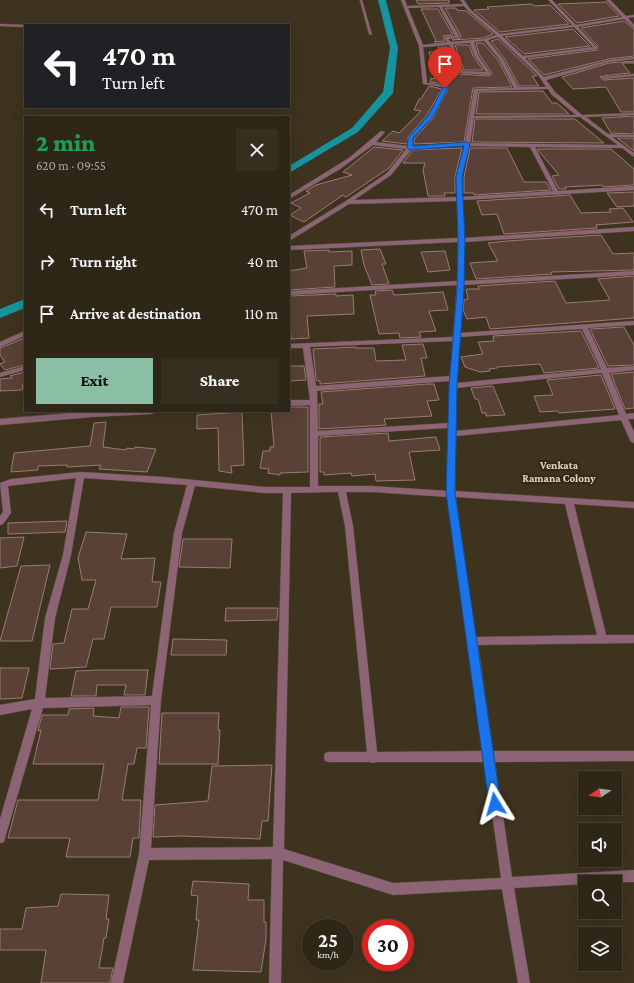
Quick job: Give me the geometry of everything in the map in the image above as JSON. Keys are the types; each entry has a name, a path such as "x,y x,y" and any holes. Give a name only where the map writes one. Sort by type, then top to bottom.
{"street":[{"path":"290,238 389,174 410,148 410,138 430,117 445,88 445,86 426,84 421,46 403,0"},
{"path":"424,0 425,6"},
{"path":"522,58 596,48 550,0"},
{"path":"608,0 634,27"},
{"path":"406,7 440,6 463,2 543,79 553,93 581,116 609,135 634,155"},
{"path":"440,6 458,37 445,38 451,44 461,72 489,74 476,55 472,41"},
{"path":"421,46 485,40 499,36 625,19 634,16"},
{"path":"0,25 24,26"},
{"path":"485,40 496,52 518,89"},
{"path":"543,79 609,61 634,58"},
{"path":"603,78 634,75"},
{"path":"524,983 488,756 451,493 453,382 457,337 461,240 459,177 467,144 476,90 549,88"},
{"path":"471,117 634,114"},
{"path":"290,196 312,184 372,143 383,132"},
{"path":"609,135 634,136"},
{"path":"372,143 410,148 467,144 624,147"},
{"path":"532,145 556,192"},
{"path":"348,202 460,199 634,188"},
{"path":"290,248 461,240 634,229"},
{"path":"290,293 634,273"},
{"path":"290,346 457,337 634,322"},
{"path":"584,326 605,371 622,417 634,440"},
{"path":"0,345 24,333"},
{"path":"306,345 314,402 314,490"},
{"path":"0,376 24,368"},
{"path":"313,389 453,382 634,368"},
{"path":"290,403 314,402"},
{"path":"0,422 132,412"},
{"path":"314,434 452,429 634,416"},
{"path":"0,838 39,703 50,618 67,555 81,475"},
{"path":"0,522 7,513 2,486 11,482 81,475 265,490 342,490 451,493 568,502 634,505"},
{"path":"117,983 145,854 156,700 178,533 192,483"},
{"path":"275,983 287,490"},
{"path":"342,490 349,526 373,758"},
{"path":"568,502 602,639"},
{"path":"472,641 634,639"},
{"path":"0,710 39,703 156,700"},
{"path":"329,757 634,756"},
{"path":"145,854 278,853 393,889 634,876"}],"lane":[{"path":"361,0 371,34"}],"building":[{"path":"416,0 449,0 449,3 418,4"},
{"path":"606,2 619,16 577,23 558,4"},
{"path":"531,4 535,6 550,5 569,24 500,32 474,10 489,9 487,7"},
{"path":"445,8 456,8 457,10 466,11 493,34 484,38 452,40 460,38 461,36"},
{"path":"421,9 438,9 453,35 443,36 445,41 434,42 436,41"},
{"path":"624,21 634,29 634,56 609,59 544,75 528,59 597,50 598,46 581,28"},
{"path":"573,29 590,46 524,54 505,37"},
{"path":"498,39 537,76 532,76 539,86 519,86 504,58 491,41"},
{"path":"476,43 483,43 498,60 512,87 473,88 464,142 414,144 414,139 433,118 448,89 447,84 430,82 431,78 436,79 429,52 442,52 438,47 448,47 459,74 490,76 492,73 479,54"},
{"path":"455,45 469,45 473,56 483,70 464,70"},
{"path":"634,61 634,63 622,63 630,73 600,77 603,80 634,78 634,112 621,112 606,87 573,89 562,77 609,63"},
{"path":"429,86 442,89 427,115 408,137 407,144 382,141 393,131 399,133 421,111 414,110 419,99 421,99"},
{"path":"543,91 552,103 557,103 569,114 476,114 479,92"},
{"path":"634,116 634,134 611,133 602,118"},
{"path":"475,119 575,119 604,143 472,142"},
{"path":"617,138 634,138 634,151"},
{"path":"374,147 403,150 389,168 346,197 343,195 304,222 290,215 301,208 291,203 310,193 306,191 316,185 352,175 343,172"},
{"path":"462,148 455,177 455,193 444,193 445,196 428,196 423,170 425,163 403,163 413,150"},
{"path":"470,148 507,148 524,182 546,182 551,190 474,195 474,193 464,193 464,177"},
{"path":"537,149 611,149 634,169 634,185 603,187 602,185 565,187 566,189 559,189 552,176 559,175"},
{"path":"634,192 634,206 617,207 607,193"},
{"path":"570,195 581,213 611,212 609,209 623,208 633,222 596,225 597,228 504,234 497,214 482,215 477,201"},
{"path":"601,235 613,254 634,253 634,270 551,272 552,274 476,279 470,263 498,261 488,243"},
{"path":"380,249 386,264 382,264 389,284 372,285 364,265 361,250"},
{"path":"304,251 352,251 352,265 334,266 335,287 290,290 290,271 307,268"},
{"path":"445,251 450,270 428,272 421,252"},
{"path":"634,276 634,318 490,329 486,317 467,319 463,310 464,300 468,299 466,289 479,289 478,286 555,281 566,303 610,300 598,279"},
{"path":"392,290 394,295 443,292 448,310 429,311 436,331 419,332 421,337 400,338 399,333 379,334 370,295 376,295 375,291"},
{"path":"336,294 336,296 353,295 354,314 307,316 309,338 291,339 290,296"},
{"path":"624,327 634,345 634,365 608,366 590,329"},
{"path":"581,331 599,368 544,373 540,364 497,367 489,369 490,371 480,372 465,367 461,357 483,354 478,342 494,341 493,336"},
{"path":"24,338 24,365 5,370 0,364 5,362 0,355 0,348"},
{"path":"423,344 427,358 421,358 425,376 320,384 320,381 317,381 316,379 313,349 356,347 374,348 376,361 406,360 402,345"},
{"path":"290,366 304,366 306,380 290,381"},
{"path":"24,372 22,390 0,391 0,379 12,378 10,376"},
{"path":"634,372 634,408 625,409 611,374"},
{"path":"601,375 615,409 559,413 558,411 540,412 534,396 553,395 547,380"},
{"path":"434,384 439,400 427,401 432,416 384,419 386,425 319,429 319,404 323,404 321,392"},
{"path":"493,386 505,415 486,416 486,413 482,413 478,399 475,399 471,388"},
{"path":"290,407 308,407 308,472 280,473 280,475 268,473 269,469 260,468 263,451 270,451 270,447 274,447 271,412 291,411"},
{"path":"242,412 244,465 231,466 232,473 219,471 218,428 197,429 197,415"},
{"path":"106,422 103,447 126,450 127,448 134,449 135,447 156,449 147,472 99,469 101,465 67,467 67,465 38,466 38,470 11,472 14,453 90,446 94,423"},
{"path":"388,433 389,441 436,437 440,450 409,452 415,480 376,481 375,474 352,476 351,473 324,475 324,472 320,472 320,437"},
{"path":"67,521 65,532 8,534 8,523"},
{"path":"86,532 127,534 121,559 155,558 152,582 161,582 157,607 111,607 104,639 93,639 86,667 50,669 53,644 64,643 72,609 88,609 96,580 82,580 78,558"},
{"path":"24,537 17,566 0,568 0,538"},
{"path":"183,539 232,539 230,568 179,567"},
{"path":"50,565 32,641 0,641 21,566"},
{"path":"226,608 278,608 277,620 225,621"},
{"path":"173,639 227,640 226,655 171,655"},
{"path":"0,668 29,668 22,698 0,699"},
{"path":"148,670 145,695 124,695 126,685 97,685 96,696 71,696 76,671"},
{"path":"121,707 149,707 146,748 137,748 134,764 128,764 122,800 141,800 139,838 133,838 130,857 66,857 70,838 8,838 18,800 98,800 104,764 33,764 41,730 38,731 42,715 68,715 69,709 94,708 93,716 119,718"},
{"path":"162,713 219,713 218,730 220,730 218,764 159,764"},
{"path":"272,765 268,821 262,821 260,839 182,836 153,837 155,805 208,801 212,766"},
{"path":"193,881 249,884 248,900 264,900 266,939 261,972 193,970 199,920 196,920 198,896 191,895"},
{"path":"61,894 109,895 106,919 109,919 99,968 113,968 110,983 41,983 46,950 0,950 0,929 22,929 26,908 58,906"}],"waterway":[{"path":"290,169 355,130 388,93 394,48 382,0"},
{"path":"0,314 24,303"}],"district":[{"name":"Venkata Ramana Colony","path":"559,471"}],"route":[{"path":"445,88 430,117 410,138 410,148 467,144 459,177 461,240 460,290 453,386 451,493 495,804"}]}
